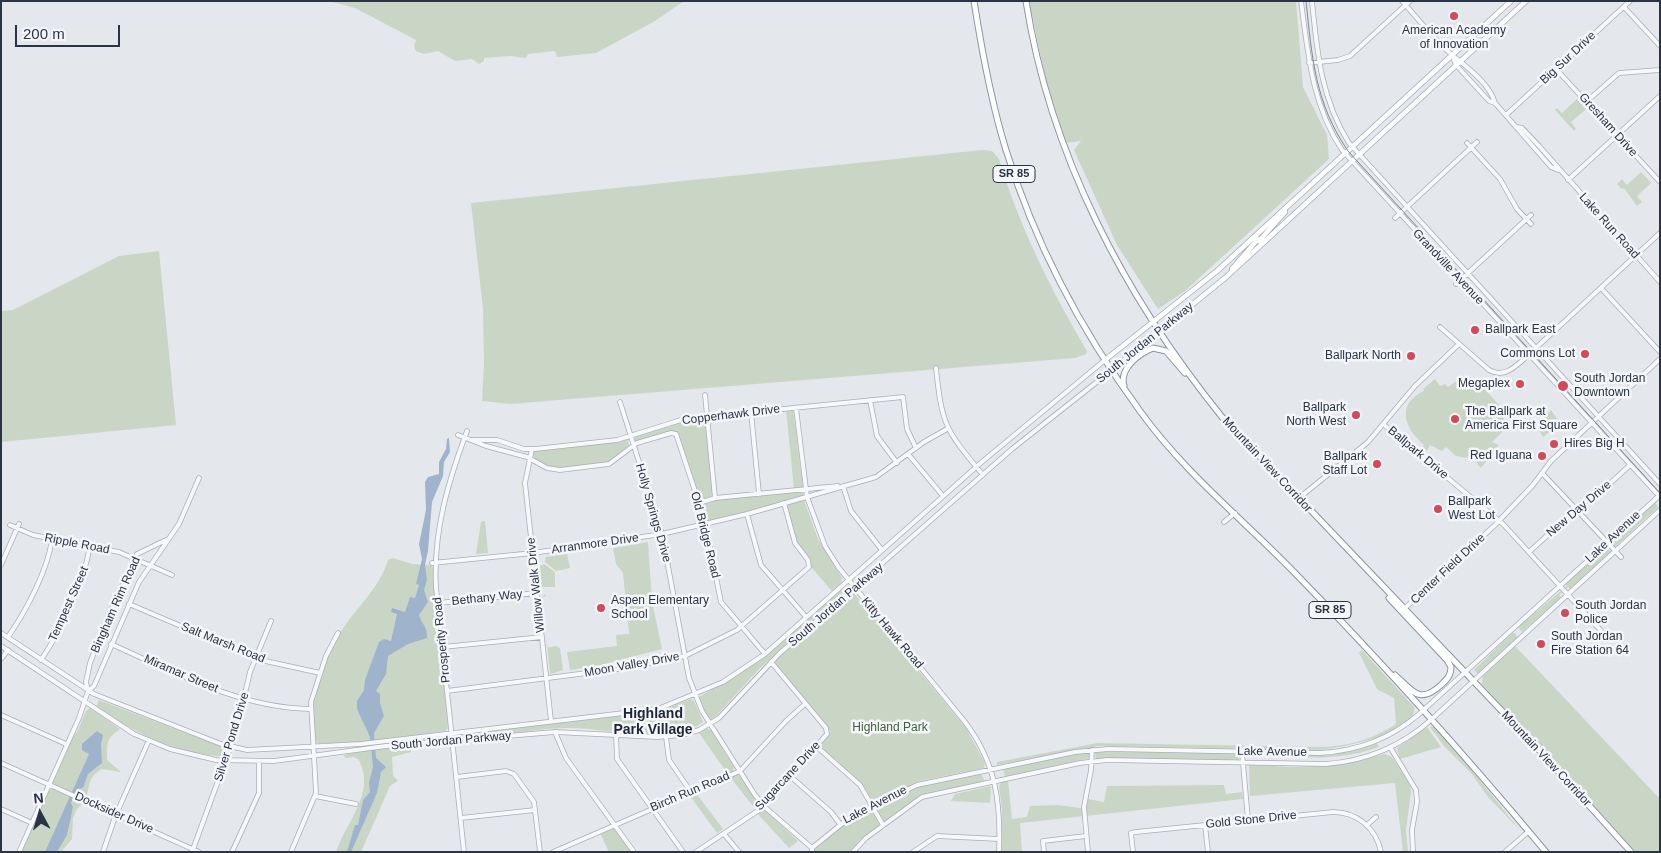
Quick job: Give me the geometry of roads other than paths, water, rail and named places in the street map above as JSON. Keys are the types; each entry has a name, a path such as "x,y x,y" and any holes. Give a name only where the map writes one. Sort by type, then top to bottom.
{"highway":[{"name":"SR 85","path":"974,1 992,100 1018,188 1034,228 1064,292 1128,395 1187,469 1235,513 1424,710 1546,852"},
{"name":"Mountain View Corridor","path":"1026,1 1036,58 1060,138 1106,240 1132,289 1192,378 1222,417 1540,751 1631,852"},
{"path":"1128,395 1122,381 1124,370 1153,348 1166,351 1192,378"},
{"path":"1370,653 1414,692 1421,695 1432,693 1448,679 1451,672 1447,660 1396,605 1376,580"}],"main road":[{"name":"South Jordan Parkway","path":"1112,370 1225,278 1292,203 1511,1"},
{"name":"South Jordan Parkway","path":"1105,360 1259,240 1352,162 1526,1"}],"street":[{"name":"Grandville Avenue","path":"1301,1 1309,63 1322,113 1332,135 1345,154 1659,496"},
{"name":"Grandville Avenue","path":"1312,1 1318,62 1331,110 1352,147 1660,484"},
{"name":"Lake Run Road","path":"1402,1 1493,96 1495,103 1517,128 1518,132 1550,167 1558,170 1568,180 1660,282"},
{"path":"1309,63 1338,60 1350,56 1410,1"},
{"name":"Big Sur Drive","path":"1506,115 1630,1"},
{"path":"1624,7 1660,46"},
{"name":"Lake Run Road","path":"1452,55 1456,65 1489,101 1495,103"},
{"name":"Gresham Drive","path":"1556,69 1660,182"},
{"path":"1586,102 1619,73 1660,70"},
{"path":"1568,180 1660,96"},
{"path":"1395,218 1477,142"},
{"path":"1467,143 1503,182 1517,209 1531,224"},
{"path":"1434,174 1438,178"},
{"path":"1456,284 1531,214"},
{"path":"1440,327 1489,370 1498,374 1509,370 1529,355 1660,233"},
{"path":"1601,288 1660,352"},
{"path":"1299,498 1361,448 1415,386 1459,344"},
{"name":"Center Field Drive","path":"1404,609 1499,521 1551,461 1660,359"},
{"name":"South Jordan Parkway","path":"385,744 451,732 658,709 723,682 765,654 976,467 1105,360"},
{"path":"936,368 940,408 947,429 983,475"},
{"name":"South Jordan Parkway","path":"1,633 88,691 230,747 262,751 314,746 453,742 555,732 666,737 693,732 710,724 725,712 771,662 1037,428 1112,370"},
{"path":"705,395 715,498"},
{"name":"Copperhawk Drive","path":"472,440 497,440 532,449 614,441 677,421 903,397 907,429 916,448"},
{"path":"870,400 877,436 897,463"},
{"name":"Holly Springs Drive","path":"620,402 662,534 685,656 695,695 710,724 764,806 812,850"},
{"name":"Kitty Hawk Road","path":"796,408 805,489 825,546 848,580 970,728 991,769 994,781 999,804 999,852"},
{"path":"751,412 760,494"},
{"name":"Ballpark Drive","path":"1383,424 1499,521 1604,634"},
{"name":"Arranmore Drive","path":"434,563 533,553 662,534 746,514 876,477 916,448 947,429"},
{"name":"Prosperity Road","path":"464,852 434,563 442,510 467,431"},
{"name":"Copperhawk Drive","path":"458,435 486,446 530,458 547,468 556,470 604,466 615,461 634,445 675,433"},
{"name":"Old Bridge Road","path":"675,433 705,524 720,599 726,611 765,654"},
{"name":"Willow Walk Drive","path":"532,449 525,483 551,721"},
{"path":"908,454 943,496"},
{"name":"New Day Drive","path":"1529,552 1576,509 1602,491 1630,465"},
{"path":"1542,473 1621,557"},
{"name":"Bingham Rim Road","path":"88,691 94,686 129,604 150,565 182,517 198,478"},
{"path":"843,486 851,511 882,550"},
{"name":"Arranmore Drive","path":"699,503 715,498 843,486"},
{"name":"Lake Avenue","path":"812,850 840,824 917,785 1092,750 1320,753 1355,749 1396,731 1424,710 1659,496"},
{"name":"Moon Valley Drive","path":"447,691 546,679 685,656 741,627 808,568 809,564 795,543 784,503"},
{"name":"Lake Avenue","path":"853,852 862,840 922,797 1092,761 1332,763 1364,757 1390,748 1413,735 1432,719 1660,510"},
{"path":"1224,522 1235,513"},
{"path":"746,514 759,561 806,617"},
{"name":"Ripple Road","path":"10,525 18,526 29,534 119,552 172,575"},
{"path":"1,565 18,526"},
{"name":"Bingham Rim Road","path":"19,852 85,701 88,691 86,682 90,663 108,615 135,558 141,551 170,537"},
{"path":"8,637 23,613 48,556 52,539"},
{"name":"Tempest Street","path":"41,660 56,635 84,572 90,546"},
{"name":"Bethany Way","path":"438,603 537,593"},
{"name":"Salt Marsh Road","path":"129,604 256,658 320,673"},
{"name":"Silver Pond Drive","path":"192,850 226,760 256,658 271,621"},
{"path":"1514,628 1522,636"},
{"path":"291,852 315,796 315,756 310,709 320,673 338,633"},
{"path":"443,647 542,637"},
{"name":"Miramar Street","path":"111,644 244,699 288,708 310,709"},
{"name":"South Jordan Parkway","path":"1,646 121,726 149,740 185,753 226,760 259,762 315,756 361,746"},
{"path":"1,659 8,650"},
{"path":"771,662 805,704"},
{"name":"Sugarcane Drive","path":"696,852 764,806 827,732 805,704"},
{"name":"Birch Run Road","path":"554,852 614,824 740,771 786,721 805,704"},
{"path":"1,715 66,744"},
{"path":"555,732 566,758 634,852"},
{"path":"616,734 617,759 683,852"},
{"path":"666,737 668,758 691,792"},
{"path":"102,852 116,814 149,740"},
{"path":"816,746 860,785 883,825"},
{"path":"1390,748 1416,790 1417,802 1412,830 1413,852"},
{"path":"1088,852 1084,807 1092,761 1092,750"},
{"path":"1242,752 1248,820"},
{"path":"232,852 259,790 259,762"},
{"name":"Docksider Drive","path":"1,763 199,852"},
{"path":"456,777 511,772 534,802 540,852"},
{"path":"790,776 831,812 840,824"},
{"path":"315,796 356,804"},
{"path":"1,809 32,823"},
{"path":"461,818 535,810"},
{"name":"Gold Stone Drive","path":"1133,852 1132,833 1338,812 1352,815 1367,825"},
{"path":"1376,817 1367,825 1376,838 1381,852"},
{"path":"1205,825 1208,852"},
{"path":"1505,852 1529,831"},
{"path":"724,834 739,852"},
{"path":"913,852 936,836 999,839"},
{"path":"1044,852 1043,841 1086,836"}],"water":[{"path":"449,438 450,452 444,462 443,476 432,502 425,565 427,580 424,590 428,602 419,615 427,638 408,644 388,656 386,674 376,691 380,694 380,703 384,716 374,733 376,758 386,767 381,772 377,793 351,852 347,852 355,825 358,825 363,800 370,792 369,783 373,767 370,737 357,709 357,701 364,690 365,680 379,642 384,639 391,641 397,614 391,612 392,608 405,612 410,597 415,598 419,585 416,584 422,559 419,544 426,510 425,482 428,477 439,474 439,462"},
{"path":"97,731 103,735 101,744 102,763 88,774 83,788 77,789 71,803 73,807 67,835 57,852 45,852 89,754 82,750 82,744"}],"tram line":[{"path":"1306,1 1313,61 1322,97 1328,115 1348,151 1660,493"}],"place":[{"name":"American Academy of Innovation","path":"1454,16"},
{"name":"Ballpark East","path":"1475,330"},
{"name":"Commons Lot","path":"1585,354"},
{"name":"Ballpark North","path":"1411,356"},
{"name":"Megaplex","path":"1520,384"},
{"name":"South Jordan Downtown","path":"1563,386"},
{"name":"Ballpark North West","path":"1356,415"},
{"name":"The Ballpark at America First Square","path":"1455,419"},
{"name":"Hires Big H","path":"1554,444"},
{"name":"Red Iguana","path":"1542,456"},
{"name":"Ballpark Staff Lot","path":"1377,464"},
{"name":"Ballpark West Lot","path":"1438,509"},
{"name":"Aspen Elementary School","path":"601,608"},
{"name":"South Jordan Police","path":"1565,613"},
{"name":"South Jordan Fire Station 64","path":"1541,644"}],"district":[{"name":"Highland Park Village","path":"653,722"}],"park label":[{"name":"Highland Park","path":"890,728"}]}
